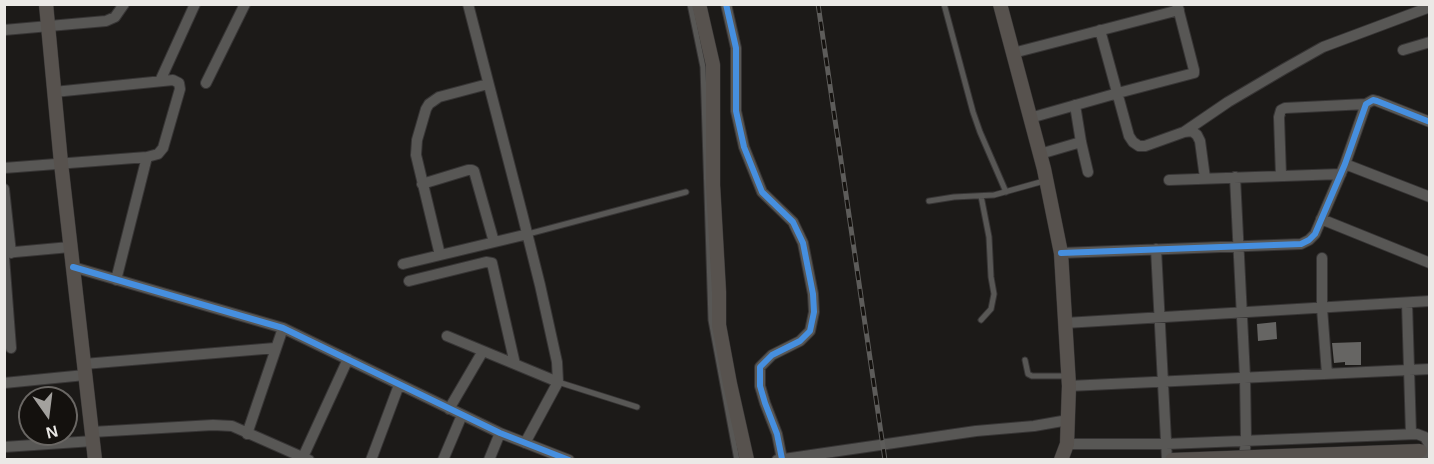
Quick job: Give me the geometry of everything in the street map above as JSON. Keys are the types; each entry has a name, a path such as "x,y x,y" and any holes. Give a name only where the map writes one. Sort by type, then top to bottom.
{"street":[{"path":"46,4 70,247 95,459"},
{"path":"4,30 106,21 115,17 124,4"},
{"path":"160,81 195,4"},
{"path":"206,83 245,4"},
{"path":"468,4 528,234 557,362 558,382 525,443"},
{"path":"699,4 713,65 713,185 719,325 747,459"},
{"path":"726,4 736,48 736,111 744,147 762,192 793,222 803,243 813,294 814,312 810,331 800,341 772,355 760,368 760,386 777,434 782,459"},
{"path":"1000,4 1040,154 1061,253 1068,381 1067,444 1061,459"},
{"path":"1013,53 1178,7 1194,73 1030,118"},
{"path":"1184,132 1228,102 1323,47 1430,7"},
{"path":"1100,30 1133,142 1139,146 1145,146 1192,131 1200,141 1205,178"},
{"path":"1403,50 1430,42"},
{"path":"4,168 147,157 158,154 163,148 180,89 179,83 173,80 54,92"},
{"path":"440,255 416,155 417,140 429,104 439,97 488,84"},
{"path":"1281,176 1279,117 1281,110 1285,108 1366,104 1373,100 1430,122"},
{"path":"1061,253 1300,244 1309,240 1315,234 1343,169 1366,104"},
{"path":"1075,105 1088,172"},
{"path":"1040,154 1081,142"},
{"path":"116,280 147,157"},
{"path":"1169,180 1281,176 1343,169 1430,197"},
{"path":"422,184 468,170 474,171 494,242"},
{"path":"1235,177 1245,377 1244,459"},
{"path":"4,189 11,348"},
{"path":"1321,219 1430,264"},
{"path":"404,264 528,234"},
{"path":"7,254 70,247"},
{"path":"1156,249 1167,459"},
{"path":"1322,258 1322,308 1327,374"},
{"path":"409,282 486,262 492,264 515,364"},
{"path":"73,267 282,328 500,433 569,459"},
{"path":"1065,323 1430,301"},
{"path":"1407,303 1411,434"},
{"path":"247,434 282,328"},
{"path":"447,336 558,382"},
{"path":"4,383 84,369 275,348"},
{"path":"449,409 483,351"},
{"path":"4,447 213,425 232,426 306,458 348,359"},
{"path":"1068,381 1163,381 1430,369"},
{"path":"371,459 399,385"},
{"path":"443,459 462,415"},
{"path":"777,459 1068,420"},
{"path":"489,459 500,433"},
{"path":"1067,444 1166,444 1411,434 1425,437 1427,450"},
{"path":"1172,459 1427,450"},
{"path":"1376,459 1418,458 1427,450"}],"lane":[{"path":"690,4 703,67 711,320 737,459"},
{"path":"944,4 980,132 1005,192"},
{"path":"929,201 1005,192 1046,180"},
{"path":"528,234 686,192"},
{"path":"981,196 989,237 994,294 991,309 981,320"},
{"path":"1025,360 1028,374 1032,376 1068,381"},
{"path":"558,382 637,407"}],"building":[{"path":"1276,322 1277,339 1258,341 1257,324"},
{"path":"1361,342 1361,365 1345,365 1345,362 1334,363 1332,343"}],"railway":[{"path":"818,4 885,460"}],"cycle path":[{"path":"726,4 736,48 736,111 744,147 762,192 793,222 803,243 813,294 814,312 810,331 800,341 772,355 760,367 760,386 777,434 782,459"},
{"path":"1061,253 1301,244 1315,234 1345,164 1366,104 1373,100 1377,101 1430,122"},
{"path":"73,267 283,328 500,433 569,460"}]}
